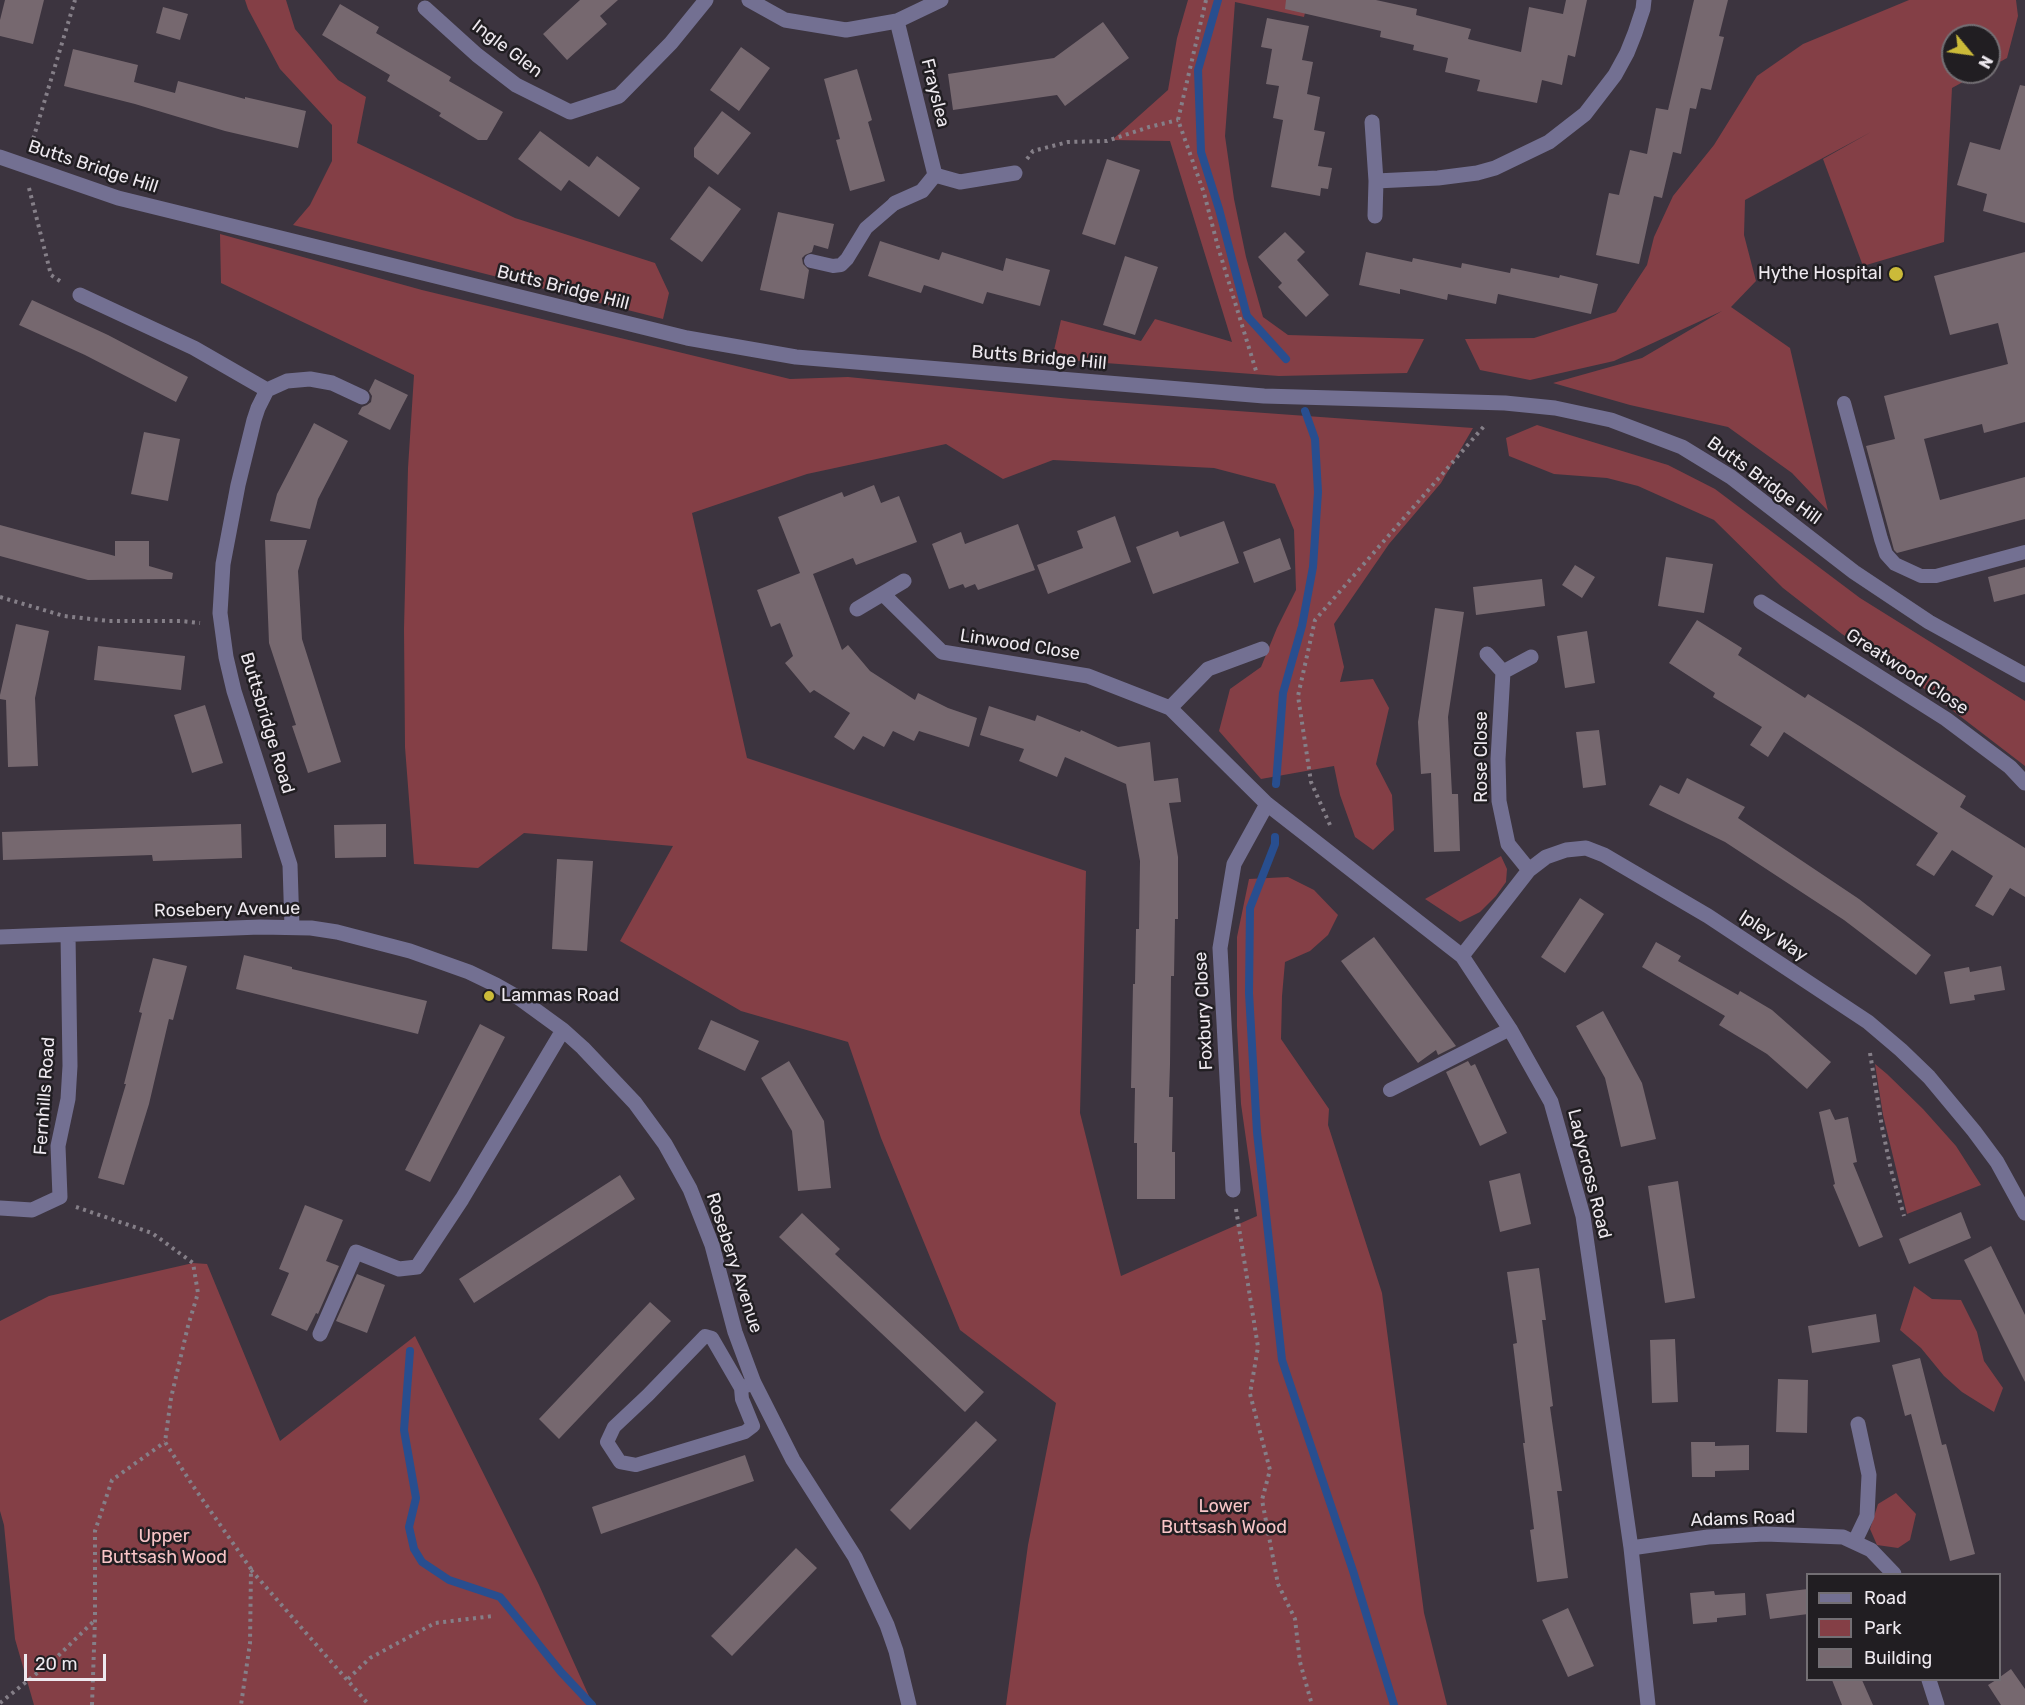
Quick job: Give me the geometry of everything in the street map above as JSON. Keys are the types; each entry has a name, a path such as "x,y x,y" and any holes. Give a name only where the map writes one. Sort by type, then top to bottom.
{"street":[{"name":"Ingle Glen","path":"425,8 477,55 516,85 570,112 619,96 671,43 706,0"},
{"path":"749,0 785,20 846,30 897,21 941,0"},
{"path":"1376,181 1438,178 1477,173 1496,168 1549,142 1585,114 1614,75 1635,33 1644,0"},
{"name":"Frayslea","path":"897,21 934,175"},
{"path":"1372,122 1376,181 1375,216"},
{"name":"Butts Bridge Hill","path":"0,157 118,198 687,338 796,357 1264,396 1504,403 1555,408 1611,420 1682,447 1731,477 1863,578 1929,622 2025,675"},
{"path":"895,204 922,191 934,175 960,182 1015,173"},
{"path":"80,295 184,343 267,390 287,381 310,379 332,383 362,397"},
{"name":"Buttsbridge Road","path":"267,390 254,420 228,533 221,589 221,623 234,691 290,865 292,927"},
{"path":"857,609 904,581"},
{"name":"Linwood Close","path":"883,594 942,652 1088,676 1170,708 1268,804"},
{"name":"Greatwood Close","path":"1761,602 1946,719 2010,767 2025,783"},
{"path":"1170,708 1208,669 1262,649"},
{"path":"1487,654 1503,672 1531,657"},
{"name":"Rose Close","path":"1503,672 1498,759 1499,801 1509,844 1528,870"},
{"name":"Ladycross Road","path":"1268,804 1462,956 1510,1029 1551,1102 1583,1215 1631,1548 1648,1705"},
{"name":"Foxbury Close","path":"1233,1190 1220,948 1234,864 1268,804"},
{"name":"Ipley Way","path":"1462,956 1528,870 1546,857 1566,850 1586,848 1604,855 1708,916 1868,1022 1901,1050 1929,1077 1974,1131 1997,1162 2025,1214"},
{"name":"Rosebery Avenue","path":"0,937 232,927 311,928 366,939 442,962 496,985 540,1012 562,1030 583,1048 635,1103 665,1143 690,1189 715,1255 748,1385 855,1557 896,1651 909,1705"},
{"name":"Fernhills Road","path":"60,1197 58,1146 68,1099 70,1066 68,935"},
{"path":"320,1334 356,1252 399,1269 417,1267 472,1182 562,1030"},
{"path":"0,1208 32,1210 60,1197"},
{"path":"1855,1541 1867,1516 1869,1474 1858,1424"},
{"name":"Adams Road","path":"1631,1548 1708,1537 1765,1534 1843,1537 1871,1550 1892,1573"},
{"path":"1929,1681 1937,1705"}],"lane":[{"path":"811,261 833,266 841,265 847,260 866,228 895,204"},
{"path":"1844,403 1881,539 1886,554 1895,564 1921,576 1936,576 2025,552"},
{"path":"1390,1090 1510,1029"},
{"path":"705,1336 711,1338 748,1385 742,1400 753,1426 745,1432 636,1465 620,1462 607,1442 614,1427 705,1336"}],"path":[{"path":"75,0 25,166 51,274 80,295"},
{"path":"1206,0 1178,120 1204,193 1218,247 1264,396"},
{"path":"1015,173 1033,151 1068,142 1107,141 1178,120"},
{"path":"1348,867 1311,782 1298,696 1315,620 1504,403"},
{"path":"0,597 64,616 109,621 221,623"},
{"path":"1868,1022 1872,1068 1882,1127 1904,1215"},
{"path":"1233,1190 1258,1347 1250,1394 1270,1470 1262,1500 1278,1584 1295,1619 1300,1662 1312,1705"},
{"path":"60,1197 79,1208 152,1233 193,1263 198,1293 171,1398 165,1442 192,1486 251,1569 369,1705"},
{"path":"92,1705 95,1531 112,1480 165,1442"},
{"path":"241,1705 250,1643 251,1569"},
{"path":"348,1679 370,1658 435,1623 493,1616"},
{"path":"0,1702 57,1657 95,1620"}],"green space":[{"path":"245,0 286,0 295,29 338,80 366,97 357,143 515,218 655,263 669,293 663,319 293,225 310,205 332,161 332,125 280,69"},
{"path":"1188,0 1308,0 1304,17 1235,2 1225,136 1234,199 1246,257 1263,317 1288,335 1424,339 1407,373 1279,376 1052,359 1061,320 1141,341 1155,319 1232,342 1170,141 1112,140 1168,90 1177,38"},
{"path":"1909,0 2016,0 2018,16 2007,58 2001,61 2001,24 1941,24 1941,84 1959,84 1952,88 1944,242 1863,266 1823,159 1871,132 1745,200 1744,235 1756,281 1731,307 1790,348 1828,511 1792,473 1728,427 1630,405 1553,383 1642,358 1722,311 1614,361 1530,380 1480,370 1465,339 1534,338 1616,312 1647,265 1654,237 1673,196 1714,145 1757,76 1803,44"},
{"name":"Lower Buttsash Wood","path":"220,234 422,290 790,379 848,377 1071,399 1473,428 1441,483 1389,544 1334,624 1344,667 1340,682 1373,679 1389,708 1376,764 1392,795 1394,830 1373,850 1355,837 1340,795 1334,766 1261,779 1219,731 1230,689 1261,667 1296,590 1294,530 1275,484 1214,468 1053,460 1003,479 946,444 807,474 692,513 747,758 1086,871 1080,1113 1121,1276 1257,1216 1241,1104 1237,1026 1237,937 1249,879 1288,877 1314,890 1338,915 1328,935 1310,951 1285,962 1281,1039 1329,1109 1328,1125 1382,1293 1424,1613 1447,1705 1006,1705 1028,1545 1056,1403 960,1330 881,1138 848,1042 741,1011 620,941 673,846 524,833 478,868 414,864 405,747 404,629 408,468 414,375 221,283"},
{"path":"1537,425 1668,465 1715,489 1860,598 2025,701 2025,766 1922,687 1842,634 1783,588 1714,520 1638,486 1607,478 1554,474 1509,456 1506,438"},
{"path":"1501,856 1507,869 1506,882 1480,912 1460,922 1425,899"},
{"path":"1875,1064 1923,1109 1956,1146 1981,1185 1907,1214 1883,1115"},
{"name":"Upper Buttsash Wood","path":"193,1263 207,1264 280,1441 415,1336 539,1585 593,1705 34,1705 15,1639 4,1525 0,1511 0,1321 49,1296"},
{"path":"1914,1286 1932,1299 1961,1300 1977,1332 1984,1361 2003,1388 1994,1412 1962,1392 1944,1376 1921,1348 1900,1330"},
{"path":"1896,1493 1916,1514 1910,1540 1898,1548 1877,1545 1870,1529 1878,1504"}],"building":[{"path":"5,0 44,0 33,44 0,36 0,20"},
{"path":"580,0 618,0 600,16 607,24 567,60 543,34"},
{"path":"1286,0 1376,0 1417,9 1416,15 1471,29 1468,39 1521,52 1529,7 1563,14 1566,0 1587,0 1575,57 1568,55 1562,85 1542,80 1537,103 1477,91 1480,80 1445,72 1448,58 1413,50 1414,45 1380,37 1381,31 1285,9"},
{"path":"1694,0 1728,0 1719,36 1724,37 1711,90 1701,88 1696,109 1690,108 1681,154 1673,152 1662,198 1654,196 1639,264 1596,255 1609,193 1619,195 1630,150 1647,154 1656,108 1668,110"},
{"path":"340,4 379,27 376,33 451,77 449,81 503,112 487,140 478,140 439,116 441,113 387,81 390,75 322,35"},
{"path":"163,7 188,14 180,40 156,33"},
{"path":"1267,18 1309,26 1302,60 1313,62 1307,94 1320,97 1314,130 1325,132 1318,166 1332,168 1328,189 1321,188 1320,196 1271,187 1283,120 1273,118 1279,86 1266,84 1272,49 1261,47"},
{"path":"1103,22 1129,58 1065,106 1057,95 953,110 948,74 1054,58"},
{"path":"741,47 770,68 739,111 710,90"},
{"path":"73,49 138,65 134,82 175,93 178,81 245,99 245,97 306,111 298,148 225,131 64,86"},
{"path":"857,69 872,120 868,122 885,181 850,191 836,140 840,139 824,79"},
{"path":"2020,85 2025,86 2025,223 1983,211 1987,194 1957,185 1970,142 2000,150"},
{"path":"722,111 751,133 718,175 694,157 694,148"},
{"path":"540,131 589,167 597,156 640,188 619,217 569,180 561,191 518,159"},
{"path":"1107,159 1140,170 1115,245 1082,234"},
{"path":"709,186 741,209 702,262 670,239"},
{"path":"778,212 834,224 828,249 814,245 812,252 802,258 803,264 809,270 804,299 760,290"},
{"path":"1285,232 1305,252 1297,260 1329,295 1306,317 1278,287 1282,283 1258,257"},
{"path":"880,241 939,260 942,252 1003,271 1006,258 1050,270 1040,306 987,292 983,304 924,285 921,293 868,276"},
{"path":"1366,252 1412,262 1413,258 1461,268 1462,263 1510,273 1511,268 1559,278 1560,275 1598,284 1591,314 1498,294 1496,304 1448,294 1447,300 1400,289 1400,294 1359,285"},
{"path":"2025,252 2025,422 1984,433 1982,424 1924,439 1940,500 2025,477 2025,519 1897,553 1894,550 1866,446 1895,439 1884,396 2008,364 1998,323 1950,335 1934,276"},
{"path":"1125,256 1158,267 1135,335 1103,325"},
{"path":"32,300 108,335 188,377 176,402 85,355 19,325"},
{"path":"375,379 408,395 390,430 358,414 362,407 371,402 372,396 369,391"},
{"path":"314,423 348,441 318,499 310,529 270,521 277,494"},
{"path":"144,432 180,439 168,501 131,494"},
{"path":"874,485 881,503 899,496 917,542 856,565 853,558 813,574 842,650 848,645 870,671 915,700 918,693 948,708 977,718 969,747 919,731 914,741 893,731 884,747 863,736 854,750 834,737 850,713 814,690 810,693 785,663 793,656 780,623 771,627 757,590 800,573 778,517 842,492 844,497"},
{"path":"1115,516 1131,562 1048,594 1037,565 1083,548 1077,531"},
{"path":"1224,521 1239,563 1153,594 1136,547 1178,531 1180,537"},
{"path":"1018,524 1035,570 978,590 975,584 965,588 963,584 949,589 932,544 961,532 965,544"},
{"path":"0,525 115,556 115,541 149,541 149,566 173,573 172,579 88,580 0,556"},
{"path":"1280,538 1291,569 1254,583 1243,552"},
{"path":"265,540 307,540 298,571 302,639 341,762 308,773 292,726 296,725 269,643"},
{"path":"1666,557 1713,564 1704,613 1658,606"},
{"path":"1575,565 1595,577 1582,598 1562,585"},
{"path":"2025,567 2025,594 1994,602 1988,577"},
{"path":"1542,579 1545,606 1476,615 1473,587"},
{"path":"1435,608 1464,612 1448,717 1452,794 1458,794 1460,851 1434,852 1431,773 1421,774 1418,722"},
{"path":"1697,620 1742,648 1738,655 1805,698 1808,694 1966,796 1960,807 2025,848 2025,897 2010,888 1993,916 1975,906 1993,876 1952,850 1934,876 1916,865 1938,833 1784,732 1768,757 1750,745 1762,727 1713,697 1715,693 1669,663"},
{"path":"16,624 49,631 35,698 38,766 8,767 6,700 0,699 0,695"},
{"path":"1587,631 1595,683 1565,688 1557,636"},
{"path":"98,646 185,656 181,690 94,680"},
{"path":"205,705 223,763 192,773 174,715"},
{"path":"989,706 1035,721 1037,715 1080,732 1081,730 1118,747 1150,742 1154,781 1178,778 1181,802 1169,803 1178,857 1178,919 1175,919 1174,976 1171,976 1169,1097 1173,1097 1172,1152 1175,1152 1175,1199 1137,1199 1137,1143 1134,1143 1135,1088 1131,1088 1133,984 1135,984 1136,929 1139,929 1140,861 1126,784 1065,757 1057,777 1019,761 1024,749 980,735"},
{"path":"1599,730 1606,785 1583,788 1576,732"},
{"path":"1687,778 1745,807 1738,818 1859,899 1931,955 1916,975 1844,920 1725,842 1649,805 1660,785 1679,794"},
{"path":"241,824 242,858 153,861 152,855 3,860 2,832"},
{"path":"386,824 386,857 335,858 334,825"},
{"path":"557,859 593,861 587,951 552,949"},
{"path":"1580,898 1604,914 1565,973 1541,957"},
{"path":"1374,937 1456,1046 1438,1055 1436,1050 1418,1063 1341,961"},
{"path":"1656,942 1681,956 1678,961 1738,995 1740,991 1772,1010 1831,1062 1807,1089 1767,1054 1719,1025 1725,1016 1642,967"},
{"path":"244,955 292,967 292,969 427,1001 418,1034 236,989"},
{"path":"153,958 187,966 173,1020 169,1019 149,1104 124,1185 98,1178 126,1084 124,1084 142,1013 139,1012"},
{"path":"2001,966 2005,990 1974,995 1975,1000 1950,1004 1944,972 1969,967 1970,972"},
{"path":"1603,1011 1642,1083 1656,1139 1621,1147 1605,1078 1576,1026"},
{"path":"711,1020 759,1041 745,1071 698,1049"},
{"path":"480,1024 505,1037 430,1182 405,1170"},
{"path":"789,1061 824,1121 831,1188 798,1191 792,1131 761,1078"},
{"path":"1468,1061 1471,1066 1475,1064 1507,1133 1480,1146 1446,1072"},
{"path":"1830,1109 1835,1120 1848,1117 1857,1162 1853,1163 1883,1237 1859,1247 1833,1185 1835,1184 1819,1112"},
{"path":"1520,1173 1531,1224 1500,1232 1489,1181"},
{"path":"620,1175 635,1199 474,1303 459,1279"},
{"path":"1678,1181 1695,1298 1665,1303 1648,1186"},
{"path":"305,1205 343,1220 326,1261 339,1266 318,1314 316,1313 307,1331 271,1315 289,1273 279,1269"},
{"path":"1961,1212 1971,1238 1909,1264 1899,1239"},
{"path":"802,1213 840,1249 835,1254 984,1392 965,1412 779,1237"},
{"path":"1991,1246 2025,1315 2025,1382 1964,1260"},
{"path":"1539,1268 1546,1320 1542,1320 1553,1406 1550,1407 1562,1491 1557,1491 1568,1578 1537,1582 1530,1530 1534,1529 1513,1344 1517,1343 1507,1272"},
{"path":"357,1274 385,1285 367,1333 336,1321"},
{"path":"650,1302 671,1321 559,1439 539,1419"},
{"path":"1876,1314 1880,1342 1812,1353 1808,1326"},
{"path":"1675,1339 1678,1402 1652,1403 1650,1340"},
{"path":"1920,1358 1942,1445 1946,1444 1975,1554 1950,1561 1911,1414 1905,1416 1892,1365"},
{"path":"1778,1379 1808,1380 1807,1433 1776,1432"},
{"path":"976,1421 997,1440 910,1530 890,1510"},
{"path":"1691,1442 1715,1442 1715,1446 1749,1445 1749,1470 1715,1471 1715,1477 1692,1477"},
{"path":"745,1455 754,1481 601,1534 592,1507"},
{"path":"796,1548 817,1568 732,1656 711,1636"},
{"path":"1806,1589 1806,1614 1770,1619 1766,1594"},
{"path":"1714,1591 1715,1595 1745,1593 1746,1615 1717,1618 1717,1622 1693,1624 1690,1593"},
{"path":"1568,1608 1594,1666 1568,1677 1542,1620"},
{"path":"2011,1669 2025,1689 2025,1705 2001,1705 1988,1685 1994,1681 2001,1681 2001,1676"},
{"path":"1832,1681 1862,1681 1873,1705 1842,1705"}],"waterway":[{"path":"1218,0 1198,70 1201,152 1219,209 1247,316 1286,359"},
{"path":"1276,784 1283,693 1302,626 1313,567 1318,492 1315,439 1305,411"},
{"path":"1275,837 1275,844 1250,908 1249,993 1257,1132 1282,1360 1353,1571 1394,1705"},
{"path":"410,1351 404,1430 416,1498 409,1527 414,1549 422,1562 449,1580 500,1597 561,1672 592,1705"}],"place":[{"name":"Hythe Hospital","path":"1896,274"},
{"name":"Lammas Road","path":"489,996"}]}
